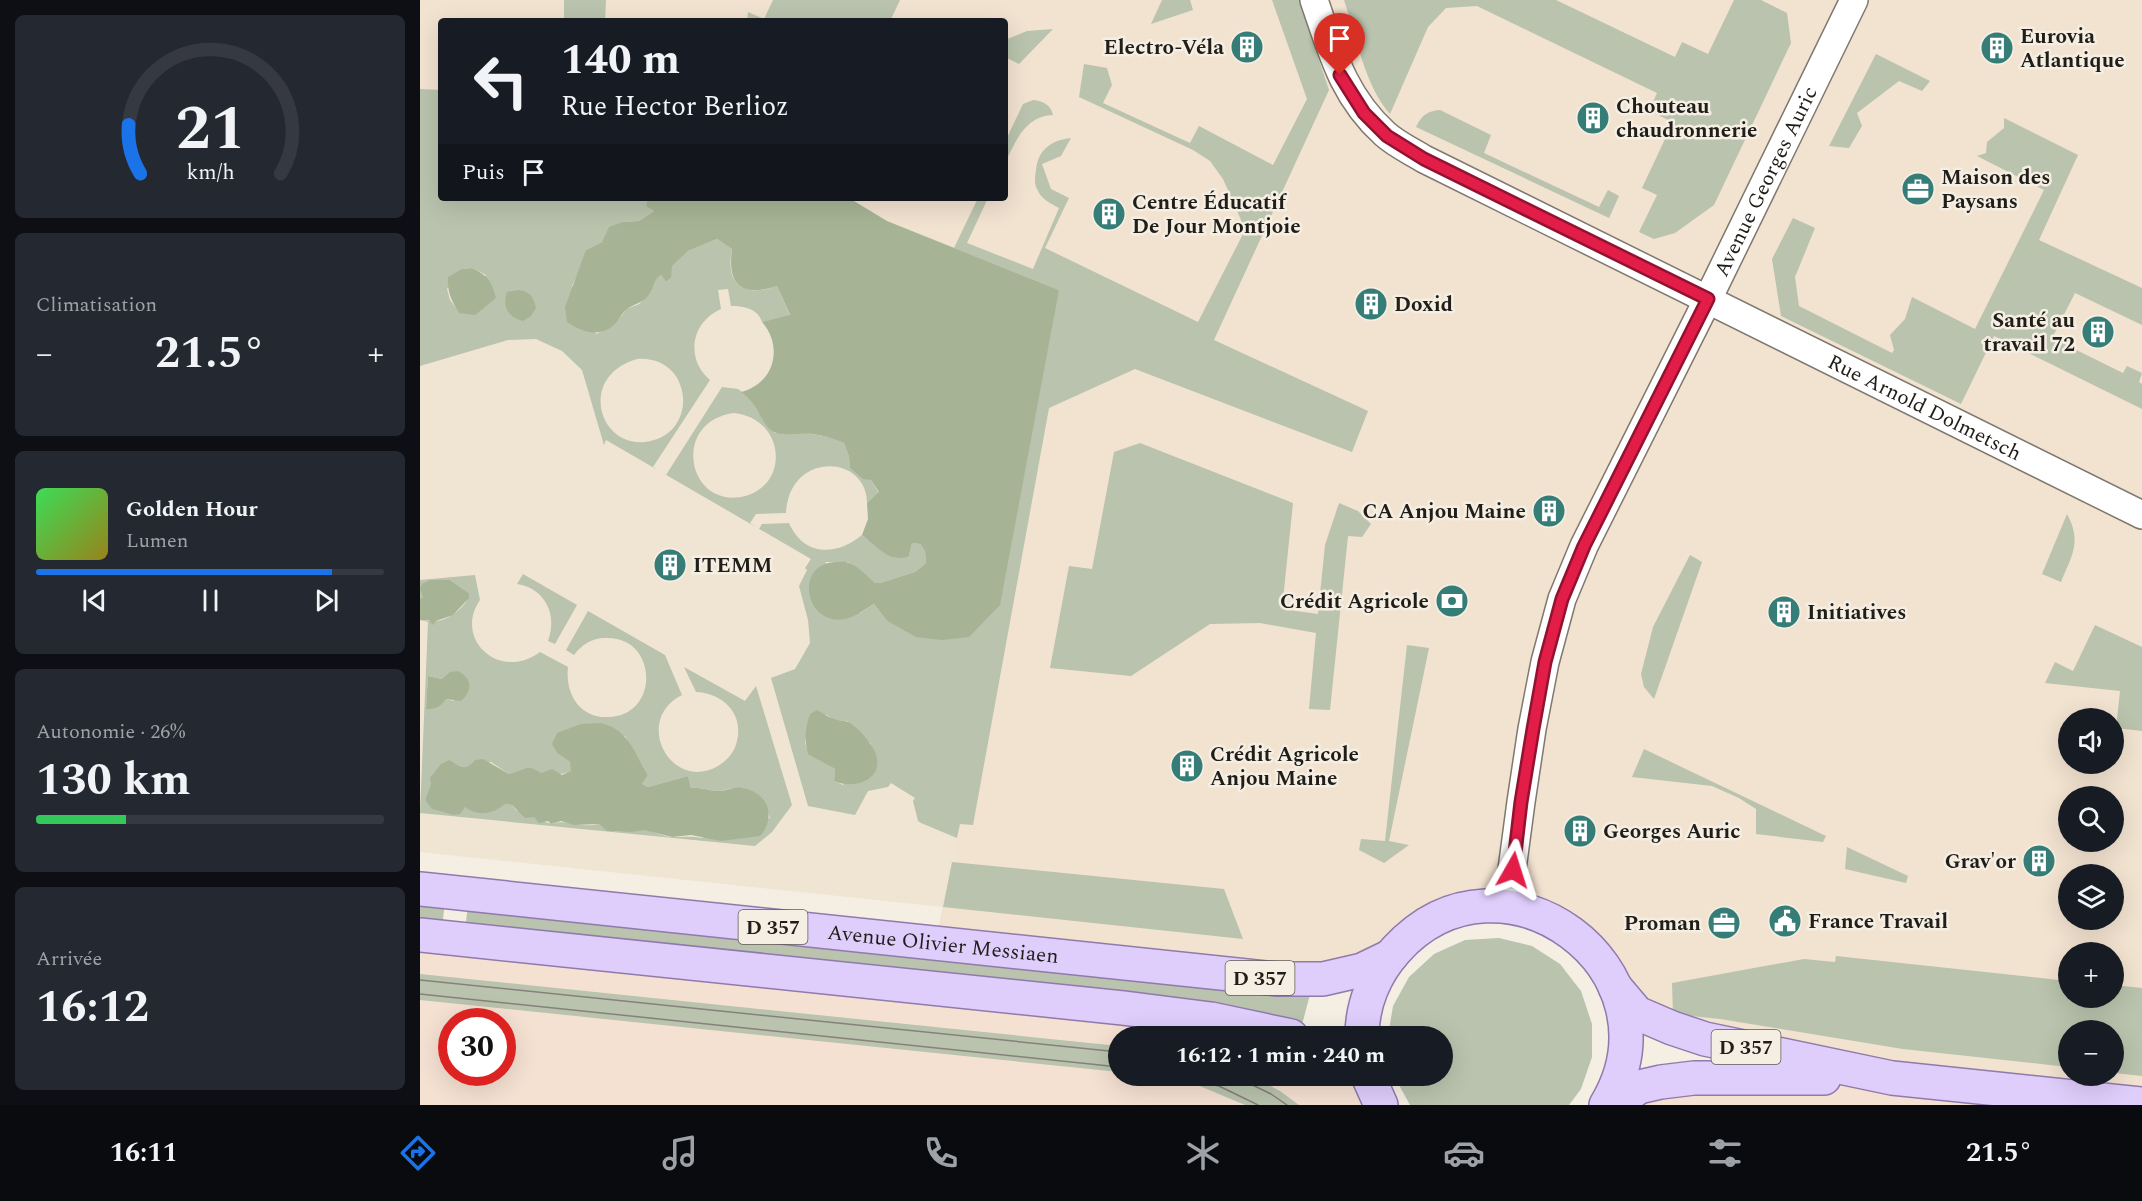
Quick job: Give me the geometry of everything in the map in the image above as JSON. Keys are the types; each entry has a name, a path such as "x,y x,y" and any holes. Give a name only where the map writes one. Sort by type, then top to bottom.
{"main road":[{"name":"Avenue Olivier Messiaen","path":"420,890 1277,979 1323,979 1362,970 1391,956"},
{"path":"1363,1026 1371,991 1383,967 1404,941 1424,926 1459,911 1477,907 1507,907 1540,915 1569,930 1598,957 1615,987 1624,1019 1624,1051 1619,1077 1606,1105"},
{"name":"D 357","path":"420,935 1123,1008 1211,1018 1247,1026"},
{"name":"D 357","path":"1615,987 1637,1013 1705,1039 1892,1078 2142,1104"},
{"name":"D 357","path":"1613,1105 1639,1087 1694,1078 1892,1078"},
{"path":"1372,1086 1381,1105"}],"street":[{"name":"Rue Arnold Dolmetsch","path":"1314,0 1340,75 1364,113 1387,136 1424,159 2142,515"},
{"name":"Avenue Georges Auric","path":"1507,907 1533,729 1545,662 1562,599 1584,546 1854,0"}],"shaded area":[{"path":"420,0 2142,0 2142,1104 1672,1028 1598,957 1507,907 1323,979 935,944 965,799 887,221 854,201 1008,201 1008,18 438,18 438,112 420,112"},
{"path":"420,112 438,186 438,201 854,201 887,221 1059,290 943,907 420,852"},
{"path":"420,948 1192,1026 1108,1026 1108,1086 1372,1086 1381,1105 420,1105"},
{"path":"1892,1078 2142,1105 1613,1105 1639,1087"}],"green space":[{"path":"564,0 606,0 605,18 564,18"},
{"path":"773,0 900,0 891,18 764,18"},
{"path":"1162,0 1190,0 1193,10 1151,24"},
{"path":"1272,0 1299,0 1329,90 1214,340 1368,411 1352,452 1135,369 1049,408 973,825 960,824 957,838 918,821 913,801 915,798 891,783 888,787 868,791 855,815 808,806 771,678 795,669 810,643 808,620 799,586 807,570 805,568 811,559 759,529 762,524 789,523 803,542 822,550 842,547 862,535 883,552 893,556 909,556 912,543 920,544 925,551 926,563 915,572 880,583 875,583 848,562 825,562 860,613 874,604 887,621 915,637 1059,290 954,248 977,201 987,201 967,243 1033,269 1059,208 1041,195 1035,182 1037,163 1047,147 1057,141 1071,138 1061,156 1042,164 1051,189 1069,198 1045,248 1198,322 1242,236 1241,220 1223,179 1210,161 1193,150 1079,97 1084,64 1107,68 1112,85 1103,103 1190,143 1199,126 1273,165 1307,99","holes":["810,714 827,715 834,720 847,721 871,744 843,785 834,781 835,769 808,753 805,743"]},
{"path":"1344,0 1556,0 1675,57 1682,42 1708,54 1734,0 1761,0 1787,13 1791,43 1714,205 1675,233 1654,239 1639,232 1657,195 1642,188 1673,122 1649,111 1657,93 1477,6 1446,8 1428,27 1390,114 1381,103 1368,75"},
{"path":"748,12 762,18 747,18"},
{"path":"1053,29 1019,64 1008,58 1008,39 1027,31"},
{"path":"1876,54 1930,81 1922,91 1899,81 1857,113 1862,126 1849,148 1829,146"},
{"path":"420,89 438,90 438,201 648,201 647,206 654,211 639,221 623,222 602,242 586,250 583,263 572,286 596,334 614,325 627,309 639,304 649,295 655,279 661,275 666,282 671,278 671,266 688,251 717,239 732,249 731,272 739,286 755,290 777,286 790,316 762,322 750,309 731,306 728,289 718,290 721,309 703,323 695,342 697,362 710,380 653,467 661,472 606,440 604,445 582,370 562,351 536,339 508,340 420,366","holes":["472,268 486,275 459,312 450,300 447,289 462,269","637,359 656,361 670,369 679,382 683,397 682,412 675,426 663,437 645,442 629,441 616,434 606,422 601,409 601,394 607,380 618,368"]},
{"path":"1033,100 1040,101 1046,104 1053,115 1043,116 1028,125 1008,157 1008,136 1023,104"},
{"path":"1440,110 1491,135 1484,153 1599,207 1608,190 1619,196 1609,218 1416,127 1425,114"},
{"path":"2004,118 2078,155 2039,240 2142,288 2142,325 2075,293 2052,338 2123,373 2127,366 2142,373 2139,382 2142,384 2142,409 1994,336 1961,404 1781,316 1772,259 1793,218 1815,228 1795,277 1799,306 1892,353 1894,350 1890,335 1905,319 1912,297 1975,329 2044,190 1977,156 1986,153 1987,142 2004,128"},
{"path":"647,201 854,201 887,221 1059,290 1000,605 969,637 942,640 915,637 887,621 874,604 845,619 831,619 820,613 813,604 809,594 810,582 814,572 823,565 847,562 860,569 875,583 880,583 915,572 926,563 925,551 920,544 912,543 909,556 896,558 884,553 862,535 868,519 867,503 879,492 871,480 863,479 850,468 844,443 816,434 774,432 769,429 752,402 741,392 761,381 768,373 772,363 773,342 762,322 790,315 777,286 754,290 740,286 732,272 732,249 717,239 688,251 672,266 671,278 666,282 661,275 658,277 647,298 626,310 608,329 590,332 567,322 565,307 586,250 602,242 609,227 623,222 639,221 654,211 646,206"},
{"path":"472,268 488,279 496,298 475,315 459,313 448,287 448,277 462,269"},
{"path":"519,290 530,295 536,308 531,316 523,321 510,314 505,302 507,292"},
{"path":"722,387 738,389 751,399 766,425 775,433 811,434 831,437 844,443 850,468 871,480 879,493 867,503 864,487 855,475 842,468 828,466 813,470 800,478 790,493 786,513 756,514 750,523 757,528 666,475","holes":["734,413 752,418 764,427 772,440 776,454 774,468 768,481 757,491 741,497 722,496 708,489 698,476 694,461 694,445 701,431 714,419"]},
{"path":"1140,443 1293,503 1282,609 1318,614 1325,545 1339,503 1358,511 1371,524 1362,537 1348,536 1330,710 1309,709 1316,633 1260,623 1210,624 1131,676 1050,668 1069,566 1092,569 1114,452"},
{"path":"2067,514 2072,524 2075,541 2072,556 2061,582 2042,574"},
{"path":"1690,555 1702,562 1654,699 1644,687 1641,674 1653,627"},
{"path":"523,574 577,605 555,644 548,641 551,622 547,604 535,591 517,584"},
{"path":"475,575 480,600 473,615 472,629 477,642 485,652 496,659 510,662 525,660 540,652 568,667 569,686 576,702 589,713 598,716 608,717 625,713 637,704 644,691 646,676 643,661 635,649 623,640 596,639 583,645 574,655 566,650 588,611 665,655 682,695 667,706 660,720 659,736 664,750 673,762 686,770 701,772 722,764 735,748 738,731 734,713 729,706 714,696 696,692 684,667 745,701 756,686 792,805 772,832 755,846 420,813 428,622 420,620 436,621 452,615 466,602 469,593 450,580 430,580 420,599 420,580","holes":["428,676 442,679 454,701 446,699 426,709","625,736 648,775 642,784 648,787 688,776 691,788 719,791 733,788 748,791 762,800 770,818 702,838 673,837 645,830 615,831 599,824 563,822 551,824 516,810 512,805 505,804 490,812 465,807 453,815 433,809 425,800 431,783 454,763 467,767 491,762 509,774 526,768 546,774 562,774 572,771 570,762 558,754"]},
{"path":"430,580 450,580 469,593 469,598 453,615 436,621 433,625 429,620 420,620 420,599 423,597 420,589 422,584"},
{"path":"2095,625 2142,647 2142,731 2124,729 2124,708 2118,708 2120,691 2045,683 2055,662 2073,671"},
{"path":"1407,645 1429,648 1389,841 1409,845 1384,863 1359,850 1361,839 1385,841"},
{"path":"458,671 468,681 469,689 465,697 461,701 446,699 438,707 426,709 428,676 442,679 450,672"},
{"path":"817,710 837,720 846,721 867,739 876,755 877,764 870,778 854,784 834,781 835,769 808,754 807,724 810,714"},
{"path":"600,723 618,731 630,743 648,775 642,784 648,787 688,776 691,788 719,791 733,788 751,790 764,800 767,806 769,814 765,829 760,836 721,841 691,835 672,837 644,830 607,831 599,824 574,825 561,821 551,824 548,821 539,823 534,817 525,818 512,805 505,804 485,813 475,812 465,807 460,814 453,815 432,809 425,800 431,783 430,778 441,764 449,760 466,767 475,760 483,759 509,774 532,768 542,773 552,769 562,775 571,771 570,762 558,754 552,744 557,733 581,724"},
{"path":"1644,749 1826,836 1823,842 1756,834 1756,809 1739,798 1712,786 1632,777"},
{"path":"1847,847 1908,876 1906,883 1845,869"},
{"path":"952,862 1224,889 1243,939 943,907"},
{"path":"420,898 445,900 442,929 420,927"},
{"path":"468,903 1312,987 1302,1026 1250,1026 465,932"},
{"path":"1499,938 1532,946 1560,964 1581,991 1592,1024 1592,1057 1581,1089 1569,1105 1410,1105 1400,1086 1453,1086 1453,1026 1390,1026 1393,1006 1409,977 1434,954 1465,940"},
{"path":"1836,956 2058,980 2058,1008 2124,1008 2124,986 2142,988 2142,1076 2124,1074 2124,1020 2058,1020 2058,1066 1903,1049 1720,1019 1673,1014 1672,983 1804,959 1835,962"},
{"path":"420,974 1108,1045 1108,1071 516,1010 516,1008 420,1000"},
{"path":"1200,1086 1271,1086 1299,1105 1245,1105"}],"tram line":[{"path":"420,980 1108,1051"},
{"path":"420,994 1108,1066"},
{"path":"1219,1086 1258,1105"},
{"path":"1255,1086 1287,1105"}],"place":[{"name":"Electro-Véla","path":"1247,47"},
{"name":"Eurovia Atlantique","path":"1997,48"},
{"name":"Chouteau chaudronnerie","path":"1593,118"},
{"name":"Maison des Paysans","path":"1918,189"},
{"name":"Centre Éducatif De Jour Montjoie","path":"1109,214"},
{"name":"Doxid","path":"1371,304"},
{"name":"Santé au travail 72","path":"2098,332"},
{"name":"CA Anjou Maine","path":"1549,511"},
{"name":"ITEMM","path":"670,565"},
{"name":"Crédit Agricole","path":"1452,601"},
{"name":"Initiatives","path":"1784,612"},
{"name":"Crédit Agricole Anjou Maine","path":"1187,766"},
{"name":"Georges Auric","path":"1580,831"},
{"name":"Grav'or","path":"2039,861"},
{"name":"France Travail","path":"1785,921"},
{"name":"Proman","path":"1724,923"}],"route":[{"path":"1340,75 1364,113 1387,136 1424,159 1708,299 1584,546 1562,599 1545,662 1521,802 1513,870"}]}
